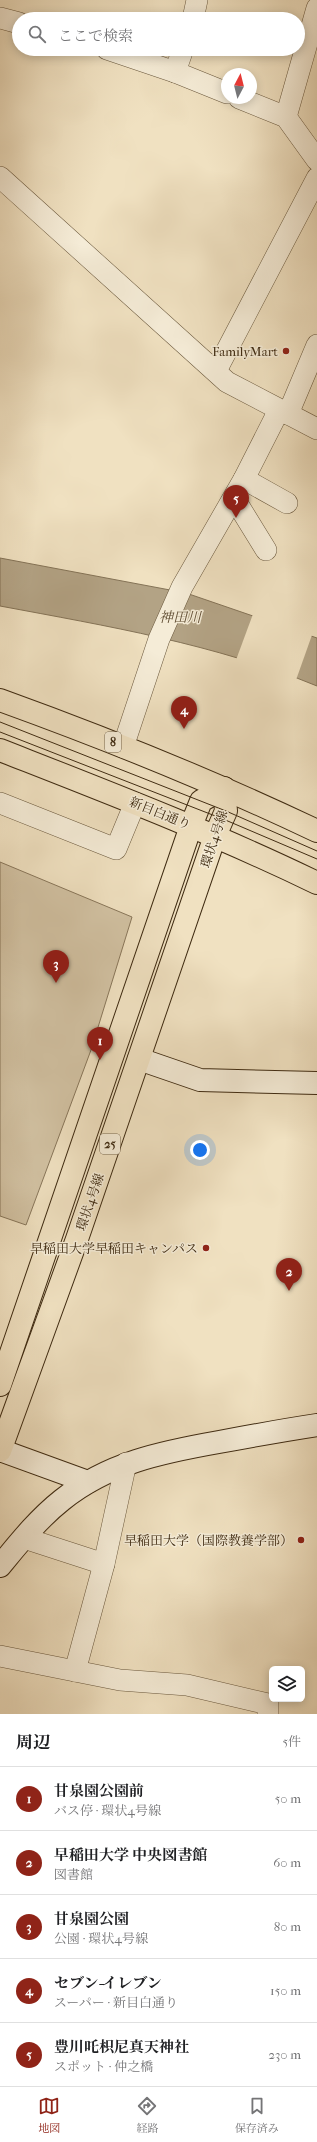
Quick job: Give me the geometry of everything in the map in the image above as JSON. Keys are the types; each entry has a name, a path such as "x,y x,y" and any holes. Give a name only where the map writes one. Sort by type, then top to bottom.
{"main road":[{"name":"8","path":"0,700 123,747 224,788 317,831"},
{"name":"新目白通り","path":"0,750 215,836 317,883"},
{"name":"環状4号線","path":"0,1386 191,826 201,801 224,788 226,811 215,836 139,1059 0,1451"}],"street":[{"path":"194,12 197,0"},
{"path":"305,50 317,8"},
{"path":"0,18 12,21"},
{"path":"128,56 175,72 221,91"},
{"path":"175,72 181,56"},
{"path":"286,117 303,56"},
{"path":"254,104 286,117 317,160"},
{"path":"216,371 317,178"},
{"path":"2,183 227,382 317,429"},
{"path":"123,747 159,639 182,588 284,412 317,345"},
{"path":"244,479 287,503"},
{"path":"234,498 266,550"},
{"path":"0,803 116,849 135,803"},
{"path":"139,1059 207,1080 317,1082"},
{"path":"0,1566 53,1508 88,1482 126,1463 170,1451 317,1425"},
{"path":"0,1451 88,1482"},
{"path":"75,1671 104,1564 126,1463"},
{"path":"24,1538 104,1564"},
{"path":"0,1656 120,1680 187,1685 268,1704 268,1714"}],"shaded area":[{"path":"0,862 132,917 91,1050 26,1225 0,1216"}],"water":[{"name":"神田川","path":"0,558 186,593 317,638 317,686 278,671 200,648 120,629 0,606"}],"pier":[{"path":"253,614 312,635 296,680 236,660"}],"tram line":[{"path":"0,722 226,811 317,851"},
{"path":"0,732 223,819 317,859"}],"place":[{"name":"FamilyMart","path":"286,351"},
{"name":"豊川吒枳尼真天神社","path":"236,518"},
{"name":"セブン-イレブン","path":"184,729"},
{"name":"甘泉園公園","path":"56,983"},
{"name":"甘泉園公園前","path":"100,1060"},
{"name":"早稲田大学早稲田キャンパス","path":"206,1248"},
{"name":"早稲田大学 中央図書館","path":"289,1291"},
{"name":"早稲田大学（国際教養学部）","path":"301,1540"}]}
